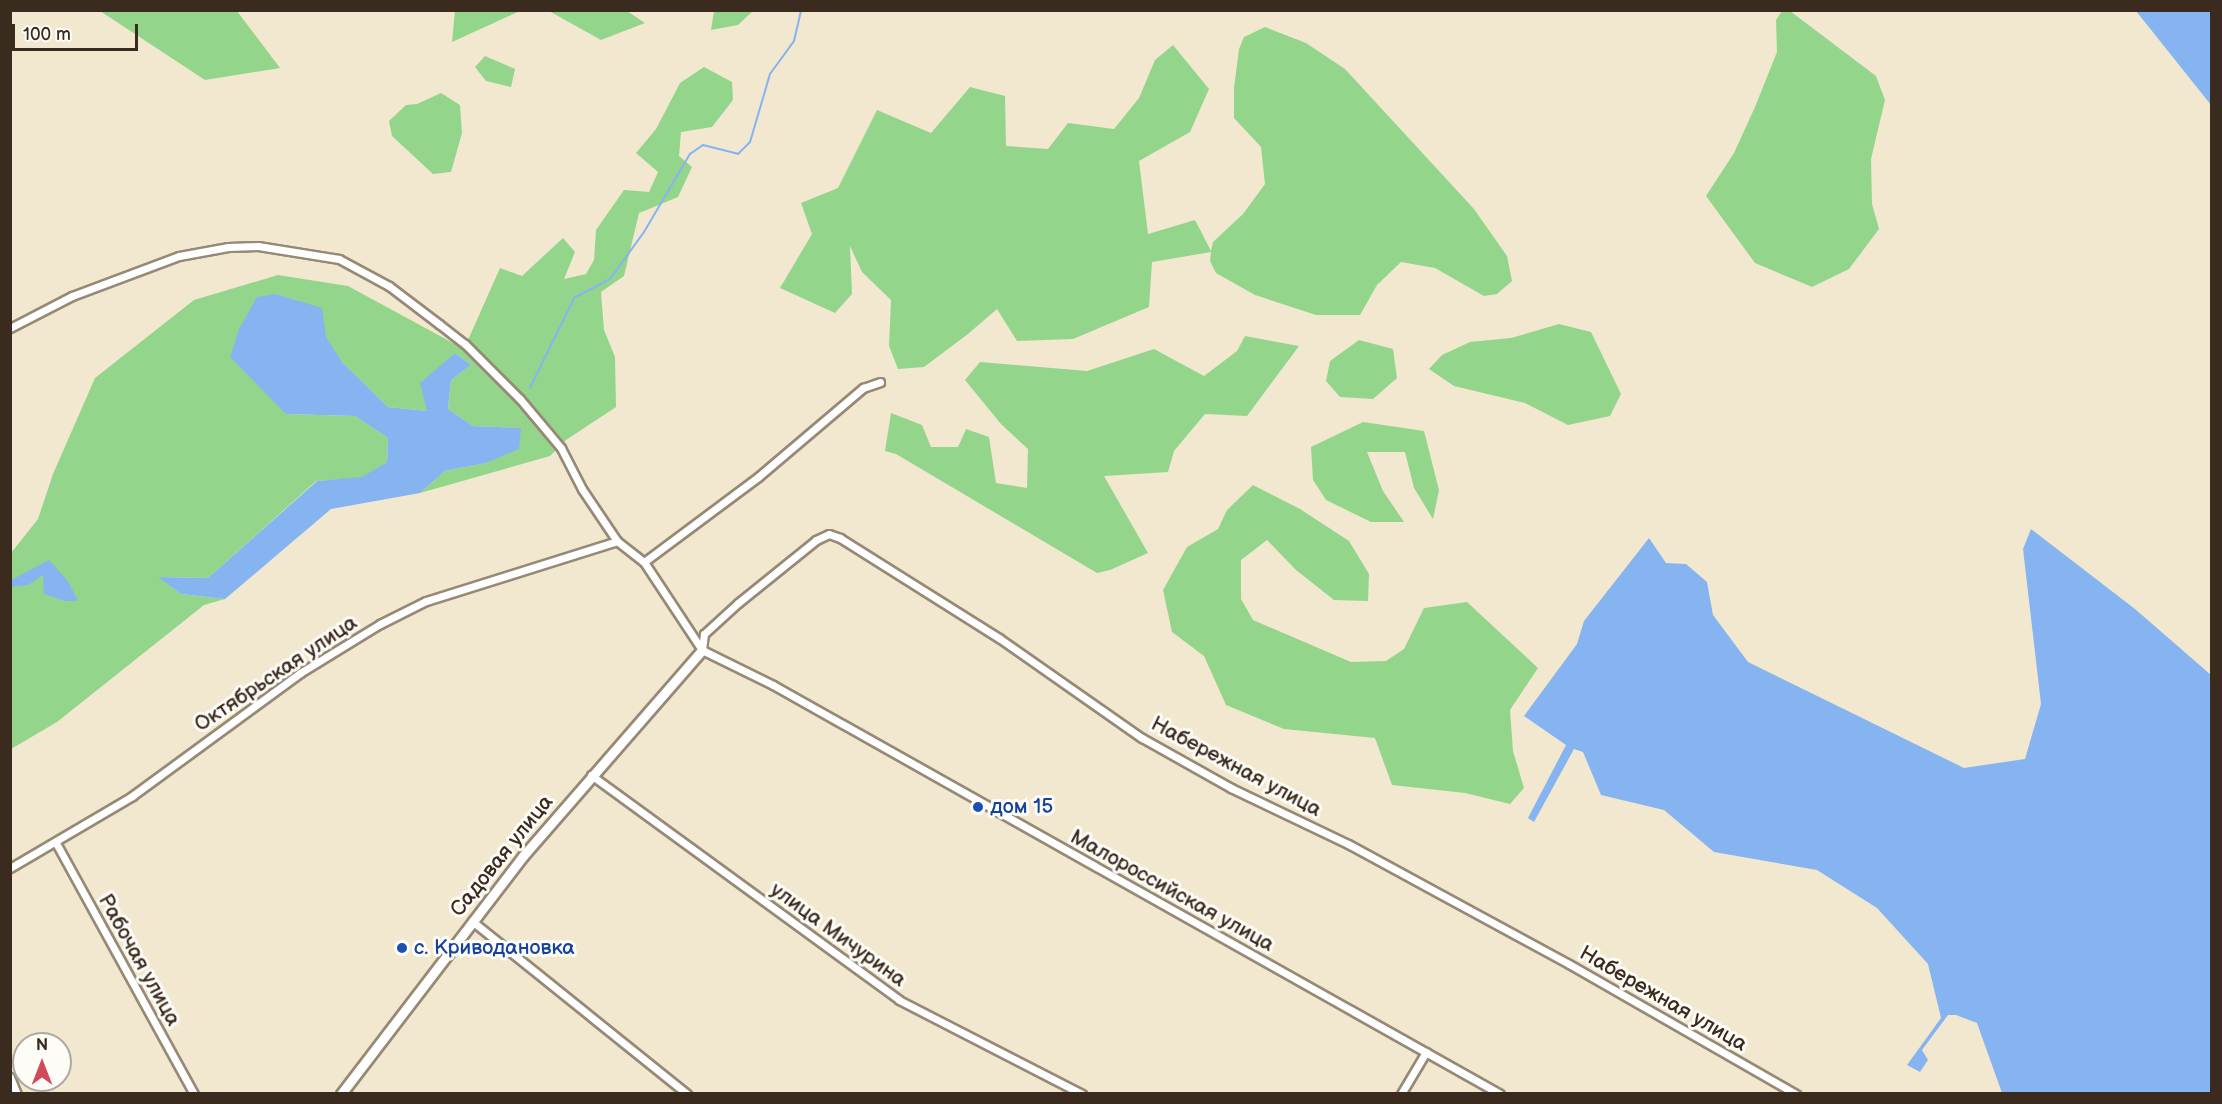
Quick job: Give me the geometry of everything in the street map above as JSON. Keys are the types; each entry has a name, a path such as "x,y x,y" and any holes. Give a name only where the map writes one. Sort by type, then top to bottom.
{"street":[{"path":"10,328 72,296 179,256 228,247 258,246 339,259 389,286 465,344 520,399 561,448 582,489 617,541 644,562 702,650"},
{"path":"644,562 758,477 862,388 880,382"},
{"name":"Набережная улица","path":"702,650 704,634 747,596 816,540 829,534 840,538 999,638 1142,738 1231,788 1369,855 1569,964 1796,1094"},
{"name":"Октябрьская улица","path":"10,868 56,843 132,796 300,673 380,624 426,601 617,541"},
{"name":"Садовая улица","path":"341,1094 472,921 591,775 702,650"},
{"name":"Малороссийская улица","path":"702,650 773,685 1500,1094"},
{"name":"улица Мичурина","path":"591,775 899,1000 1082,1094"},
{"name":"Рабочая улица","path":"56,843 194,1094"},
{"path":"472,921 687,1094"},
{"path":"1401,1094 1426,1052"},
{"path":"10,1077 17,1094"}],"green space":[{"path":"455,10 520,11 452,42"},
{"path":"714,10 753,11 738,25 711,30"},
{"path":"100,11 237,11 280,68 205,80"},
{"path":"549,11 627,11 645,23 601,40"},
{"path":"1782,11 1790,11 1876,76 1885,100 1871,159 1872,204 1879,229 1849,269 1812,287 1755,263 1706,196 1734,153 1755,107 1777,52 1776,20"},
{"path":"1265,27 1306,43 1345,69 1474,209 1507,256 1512,281 1497,294 1484,296 1435,268 1401,262 1377,285 1360,315 1316,315 1255,295 1216,273 1210,261 1211,252 1152,262 1149,307 1073,339 1017,341 997,309 924,367 898,369 889,346 891,300 862,272 850,246 852,294 835,313 780,288 812,234 801,203 838,188 877,110 931,133 970,87 1005,96 1006,146 1048,149 1068,123 1114,129 1139,98 1155,60 1173,45 1209,89 1190,132 1139,161 1148,234 1195,220 1211,251 1213,242 1243,214 1265,184 1261,147 1234,118 1234,88 1239,49 1244,37"},
{"path":"485,56 515,69 511,87 486,81 475,67"},
{"path":"704,67 732,82 733,100 712,127 681,132 679,156 692,167 678,197 639,213 624,276 601,292 604,330 615,357 616,407 566,440 550,456 420,493 445,471 486,463 520,428 473,426 448,409 451,380 471,365 455,353 427,411 388,407 342,362 298,301 276,294 286,414 355,416 388,438 387,462 362,478 316,481 208,578 159,577 181,594 225,599 204,605 57,722 11,749 11,553 38,519 53,474 95,378 194,300 278,275 348,286 464,349 500,268 522,276 563,238 575,252 564,279 586,274 594,260 596,230 624,190 649,192 658,172 636,153 656,129 680,83"},
{"path":"441,93 460,105 462,133 451,172 433,174 392,136 389,121 406,105 417,104"},
{"path":"1559,324 1591,332 1621,394 1610,416 1568,425 1525,403 1454,386 1429,369 1442,355 1470,342 1511,338"},
{"path":"1245,336 1299,346 1247,416 1205,414 1174,451 1168,472 1104,476 1148,553 1110,570 1097,573 896,454 885,451 891,413 922,425 931,447 958,447 966,429 989,437 996,483 1027,488 1028,449 1001,424 965,380 980,362 1087,371 1154,349 1204,376 1237,351"},
{"path":"1359,340 1393,349 1397,378 1373,399 1340,397 1326,381 1330,361"},
{"path":"1363,422 1424,431 1439,490 1433,519 1414,488 1405,452 1367,452 1383,491 1404,522 1371,522 1326,500 1313,480 1311,447"},
{"path":"1253,485 1300,509 1349,541 1369,574 1368,601 1334,600 1296,570 1267,540 1241,560 1241,599 1253,620 1351,662 1386,661 1404,649 1424,608 1467,602 1538,668 1510,710 1513,751 1524,788 1510,804 1465,793 1392,785 1375,738 1284,729 1226,705 1204,656 1172,632 1163,590 1187,547 1218,529 1227,510"}],"water":[{"path":"2136,11 2211,11 2211,105"},
{"path":"276,294 322,308 326,337 342,362 388,407 427,411 420,383 455,353 471,365 451,380 448,409 473,426 521,428 519,449 486,463 445,471 420,493 331,509 225,599 181,594 158,577 208,578 317,481 362,477 387,462 388,438 355,416 286,414 230,357 239,329 257,297"},
{"path":"2031,529 2135,609 2211,675 2211,1093 2002,1093 1977,1023 1956,1015 1948,1015 1922,1050 1928,1060 1920,1072 1907,1065 1941,1018 1928,964 1877,908 1817,870 1714,852 1664,810 1601,795 1583,752 1574,749 1534,822 1528,818 1566,745 1524,716 1577,644 1584,621 1649,538 1666,563 1686,564 1707,582 1713,615 1748,662 1964,768 2025,759 2041,704 2023,549"},
{"path":"49,560 68,581 78,601 65,601 44,594 43,575 28,585 11,587 11,580"}],"waterway":[{"path":"530,388 574,298 610,279 644,232 690,154 703,145 738,154 750,142 770,74 794,41 801,10"}],"place":[{"name":"дом 15","path":"978,807"},
{"name":"с. Криводановка","path":"402,948"}]}
